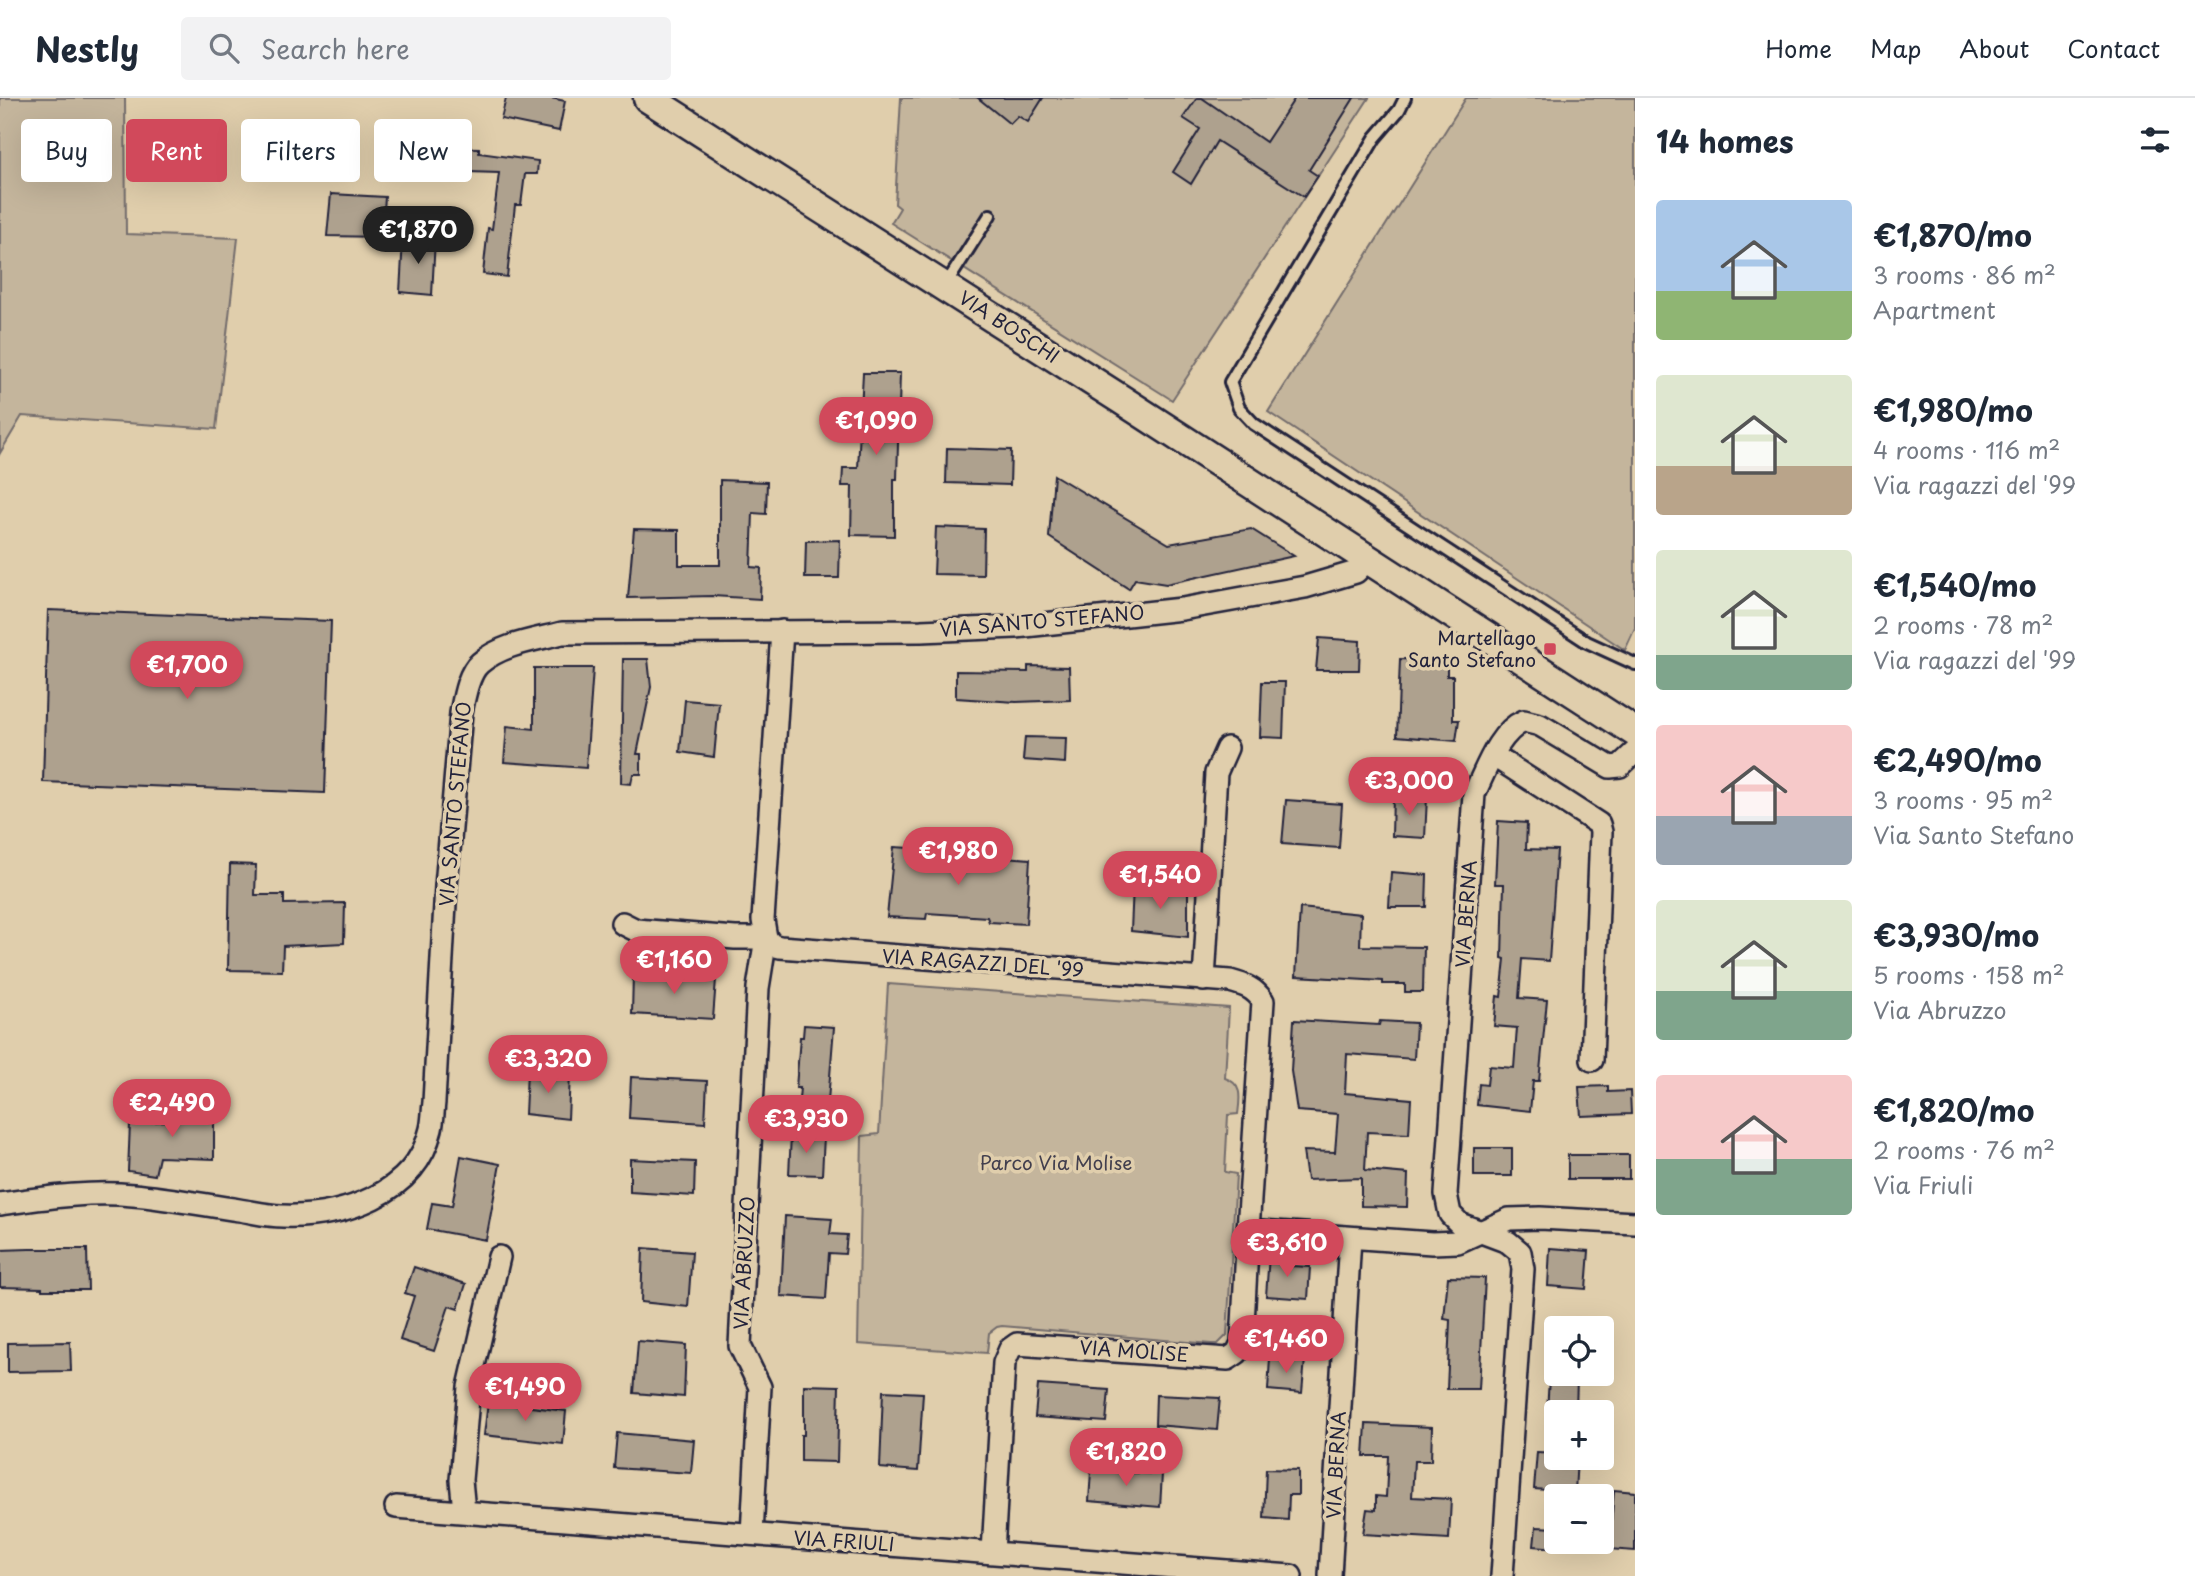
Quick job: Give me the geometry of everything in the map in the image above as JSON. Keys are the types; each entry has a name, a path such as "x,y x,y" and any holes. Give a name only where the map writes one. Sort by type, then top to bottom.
{"main road":[{"name":"VIA BOSCHI","path":"648,98 945,286 1635,732"}],"street":[{"name":"VIA SANTO STEFANO","path":"0,1204 58,1196 121,1194 280,1216 313,1215 341,1210 376,1198 394,1186 420,1154 430,1131 446,886 461,713 467,686 479,663 512,646 562,634 921,631 1016,627 1182,609 1306,587 1356,572 1367,560"},
{"path":"766,938 763,920 782,631"},
{"name":"VIA BERNA","path":"1502,1576 1523,1269 1520,1252 1508,1242 1460,1224 1450,1214 1446,1194 1474,794 1509,731 1524,721 1540,725 1610,767 1620,766 1635,752"},
{"path":"1204,980 1216,773 1227,748"},
{"path":"1494,756 1599,824 1598,955 1592,1060"},
{"name":"VIA RAGAZZI DEL '99","path":"622,923 636,930 766,938 772,945 780,947 1230,981 1248,986 1263,1001 1248,1230"},
{"name":"VIA ABRUZZO","path":"752,1534 760,1387 740,1346 758,988 766,938"},
{"path":"1248,1230 1432,1243 1458,1242 1509,1219 1635,1223"},
{"name":"VIA MOLISE","path":"993,1552 1004,1363 1010,1349 1017,1344 1029,1343 1228,1359 1237,1353 1241,1343 1248,1230"},
{"name":"VIA BERNA","path":"1330,1576 1350,1238"},
{"path":"464,1511 461,1480 469,1387 499,1257"},
{"name":"VIA FRIULI","path":"396,1507 1291,1576"}],"lane":[{"path":"1405,98 1399,110 1375,138 1230,382 1239,408 1254,424 1587,642 1635,664"},
{"path":"945,286 990,215"}],"green space":[{"path":"0,98 125,98 126,234 238,238 216,429 22,416 0,453"},
{"path":"901,98 1369,98 1172,400 891,223 900,208 895,204"},
{"path":"1466,98 1635,98 1635,628 1625,650 1268,412"},
{"name":"Parco Via Molise","path":"888,984 1229,1008 1225,1078 1238,1088 1239,1102 1238,1114 1228,1115 1225,1172 1236,1174 1227,1335 1218,1344 1002,1326 989,1333 987,1353 858,1344 862,1136 879,1134"}],"building":[{"path":"506,98 551,98 565,101 559,131 501,119"},
{"path":"978,98 1043,98 1028,122 1018,116 1010,124"},
{"path":"1197,98 1202,98 1266,142 1295,98 1354,98 1309,170 1318,176 1304,197 1217,141 1191,184 1173,172 1200,129 1183,118"},
{"path":"472,148 479,148 479,153 538,161 537,174 525,174 521,205 515,205 507,277 483,274 488,228 492,229 499,173 472,172"},
{"path":"331,194 385,197 382,237 327,236"},
{"path":"403,239 435,239 432,295 400,292"},
{"path":"863,373 900,373 894,536 851,535 852,486 842,486 843,468 858,468"},
{"path":"947,448 1011,450 1010,485 946,483"},
{"path":"1054,475 1169,544 1251,529 1294,556 1166,584 1135,579 1129,589 1049,537"},
{"path":"720,480 767,482 766,514 753,513 751,567 761,568 760,599 713,596 628,598 634,529 679,530 679,565 720,565"},
{"path":"936,527 984,529 983,575 934,574"},
{"path":"840,540 839,578 805,578 806,541"},
{"path":"48,610 331,621 325,793 43,782"},
{"path":"1319,638 1360,641 1359,670 1316,670"},
{"path":"623,659 648,659 651,687 637,754 641,754 641,774 633,774 631,784 621,783"},
{"path":"1400,659 1447,660 1447,676 1453,676 1453,720 1459,720 1456,741 1397,736"},
{"path":"1028,666 1069,667 1070,700 1016,702 956,698 956,671 1028,672"},
{"path":"534,668 593,668 586,768 504,762 507,726 534,729"},
{"path":"1262,682 1285,682 1283,738 1260,737"},
{"path":"685,700 719,703 714,757 680,752"},
{"path":"1025,737 1066,738 1065,763 1023,760"},
{"path":"1393,796 1427,797 1425,838 1392,836"},
{"path":"1286,800 1342,804 1339,848 1282,844"},
{"path":"1498,821 1527,823 1526,849 1557,850 1549,961 1522,959 1519,998 1547,1000 1539,1081 1533,1081 1530,1111 1477,1105 1479,1084 1487,1085 1489,1066 1514,1068 1517,1028 1494,1026 1497,996 1501,997 1505,959 1502,958 1504,884 1495,884"},
{"path":"894,847 941,850 941,860 982,862 983,855 1030,859 1026,924 989,922 987,917 927,913 926,919 887,917"},
{"path":"230,864 256,865 255,895 284,895 284,904 345,903 344,943 283,946 282,971 228,970"},
{"path":"1391,872 1427,875 1426,907 1389,907"},
{"path":"1133,885 1188,889 1188,937 1131,931"},
{"path":"1300,908 1361,914 1360,946 1424,947 1423,992 1405,992 1405,984 1383,984 1383,981 1296,976"},
{"path":"633,974 716,979 713,1019 632,1014"},
{"path":"1294,1020 1379,1025 1380,1021 1416,1023 1414,1059 1347,1054 1345,1093 1411,1099 1409,1134 1367,1132 1365,1170 1408,1174 1407,1207 1361,1206 1361,1178 1307,1180 1303,1151 1335,1152 1338,1114 1297,1111 1291,1071"},
{"path":"804,1025 834,1027 828,1101 799,1099 800,1088 796,1088 800,1037 803,1037"},
{"path":"527,1071 570,1074 568,1119 525,1114"},
{"path":"631,1077 707,1081 705,1123 629,1118"},
{"path":"1608,1086 1608,1092 1630,1091 1631,1114 1581,1116 1579,1087"},
{"path":"214,1103 214,1159 159,1157 155,1175 128,1171 130,1124 188,1119 187,1105"},
{"path":"791,1135 824,1136 822,1175 789,1174"},
{"path":"1474,1148 1512,1148 1512,1176 1474,1176"},
{"path":"1568,1155 1629,1155 1629,1179 1568,1179"},
{"path":"461,1156 500,1164 486,1240 427,1229 432,1203 452,1206"},
{"path":"630,1159 695,1162 694,1196 630,1192"},
{"path":"785,1216 832,1219 830,1234 847,1235 845,1254 829,1253 826,1299 781,1296"},
{"path":"643,1248 692,1252 688,1307 641,1302"},
{"path":"1550,1248 1589,1251 1586,1289 1548,1286"},
{"path":"87,1249 88,1290 0,1287 0,1250"},
{"path":"1269,1255 1291,1257 1291,1266 1310,1267 1308,1299 1266,1296"},
{"path":"414,1267 466,1284 458,1309 449,1306 434,1351 400,1340 414,1296 405,1293"},
{"path":"1448,1277 1485,1278 1479,1389 1447,1389 1450,1320 1444,1319"},
{"path":"638,1341 686,1345 684,1397 634,1393"},
{"path":"70,1342 71,1371 8,1372 8,1343"},
{"path":"1270,1358 1305,1359 1302,1393 1268,1390"},
{"path":"804,1385 839,1386 837,1462 801,1461"},
{"path":"1038,1385 1109,1390 1106,1422 1035,1417"},
{"path":"1549,1386 1577,1386 1576,1400 1548,1400"},
{"path":"883,1391 923,1393 918,1471 880,1468"},
{"path":"1156,1395 1220,1398 1217,1430 1155,1425"},
{"path":"488,1402 566,1411 563,1444 484,1435"},
{"path":"1366,1424 1432,1427 1431,1461 1414,1461 1412,1497 1451,1499 1449,1539 1363,1534 1367,1509 1376,1510 1376,1496 1386,1497 1388,1456 1364,1456"},
{"path":"617,1433 694,1440 691,1473 614,1468"},
{"path":"1537,1452 1544,1452 1544,1470 1576,1470 1575,1484 1544,1484 1544,1490 1534,1489"},
{"path":"1266,1469 1298,1470 1298,1495 1289,1495 1288,1520 1264,1518"},
{"path":"1091,1471 1162,1474 1160,1507 1089,1501"},
{"path":"1614,1490 1635,1492 1635,1551 1614,1549"},
{"path":"1536,1527 1544,1527 1544,1547 1534,1546"}],"place":[{"name":"Martellago Santo Stefano","path":"1550,649"}]}
